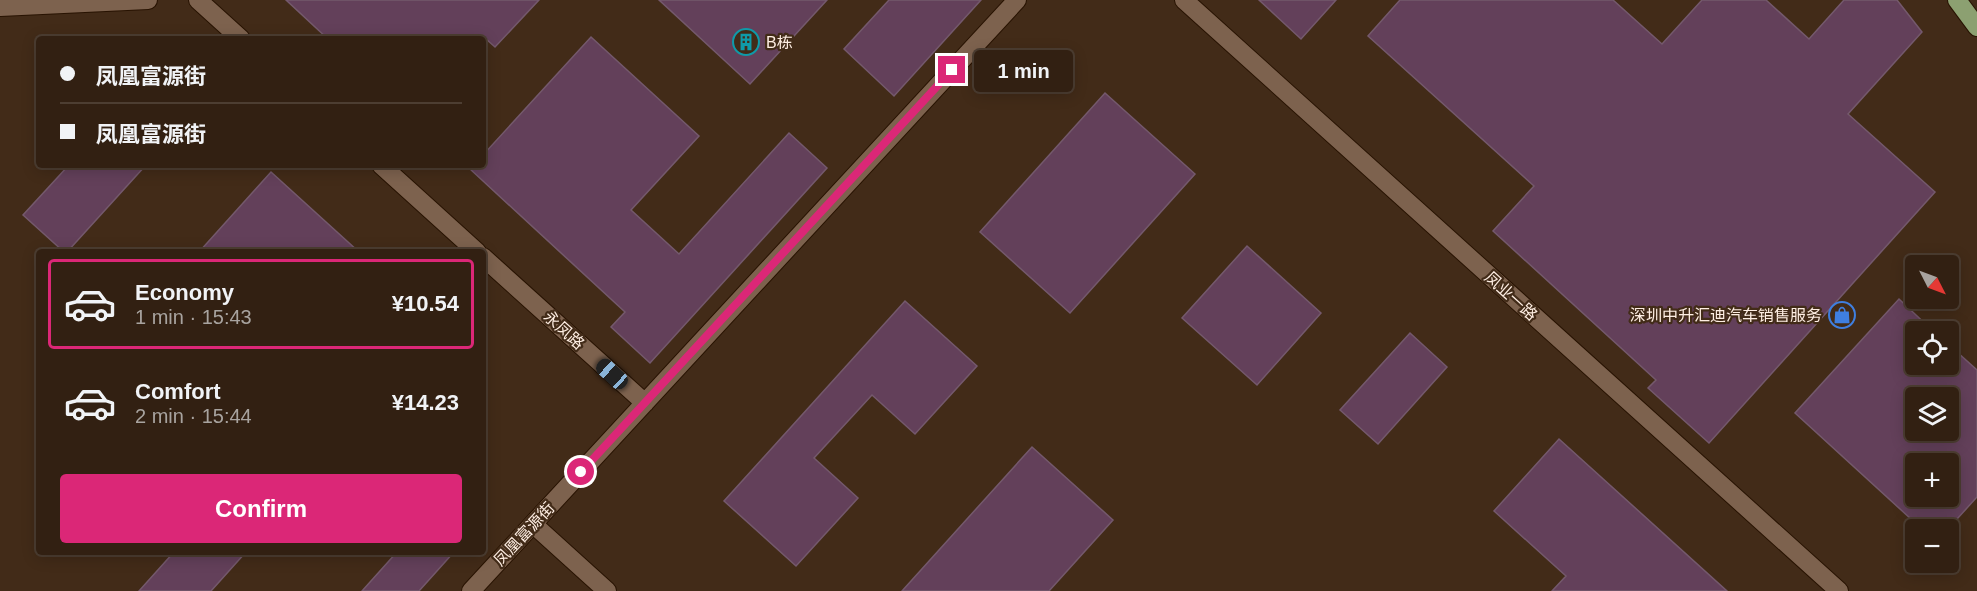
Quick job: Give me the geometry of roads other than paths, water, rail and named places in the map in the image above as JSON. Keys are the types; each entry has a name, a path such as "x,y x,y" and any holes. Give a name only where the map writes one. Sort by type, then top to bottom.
{"main road":[{"path":"1957,0 1977,27"}],"street":[{"path":"0,7 148,0"},
{"path":"198,0 238,36"},
{"name":"凤凰富源街","path":"471,591 1017,0"},
{"name":"凤业一路","path":"1184,0 1839,591"},
{"path":"384,168 474,249"},
{"name":"永凤路","path":"486,260 645,403"},
{"path":"533,524 607,591"}],"place":[{"name":"B栋","path":"746,42"},
{"name":"深圳中升汇迪汽车销售服务","path":"1842,315"}]}
